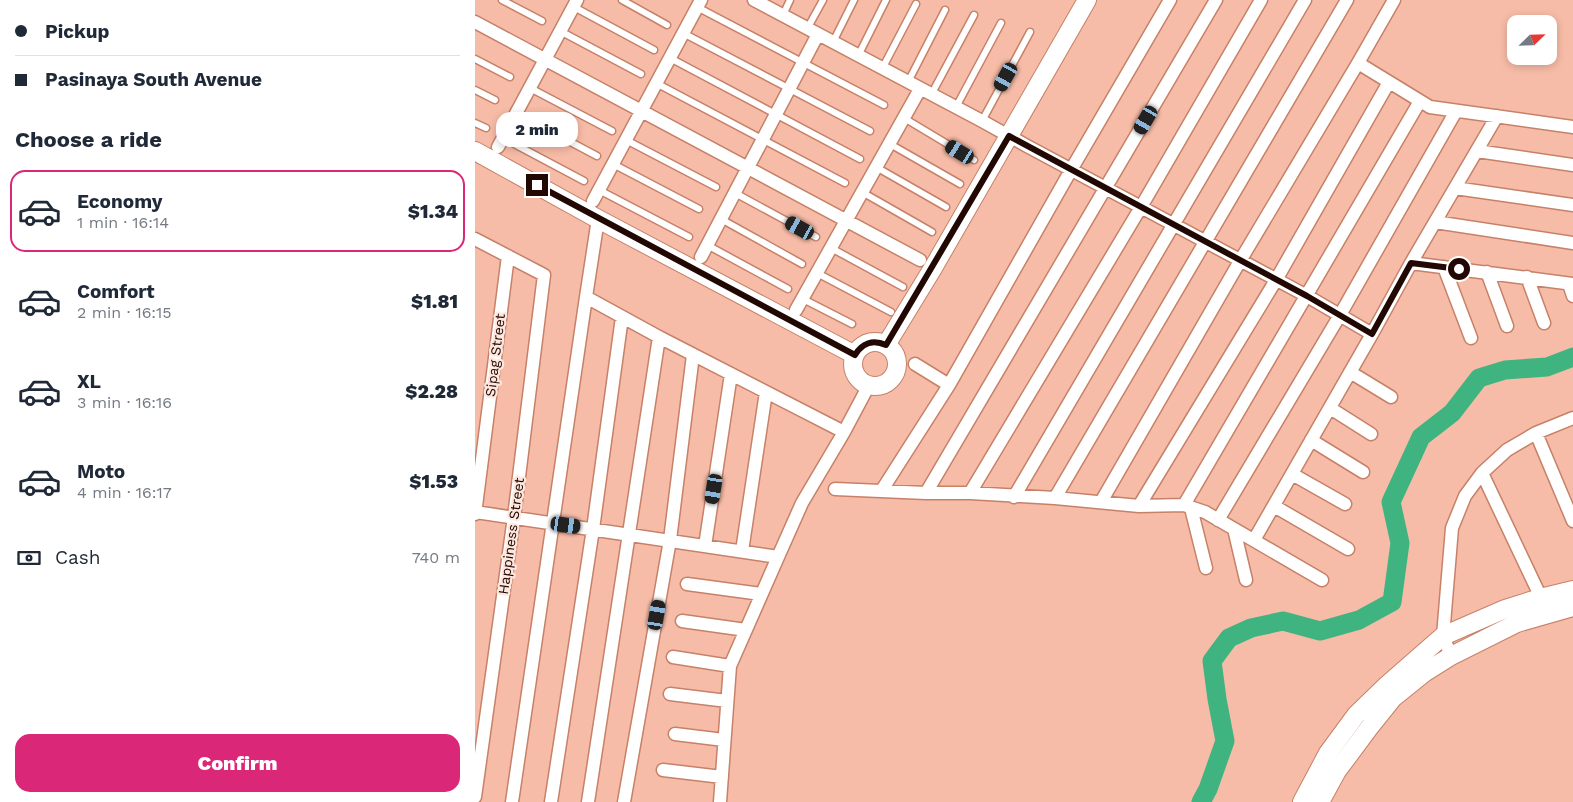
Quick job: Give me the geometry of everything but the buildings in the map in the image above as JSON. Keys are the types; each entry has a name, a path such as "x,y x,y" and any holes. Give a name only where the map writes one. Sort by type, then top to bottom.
{"street":[{"path":"886,345 1087,0"},
{"path":"882,490 949,385 1170,0"},
{"path":"927,493 1216,0"},
{"path":"970,493 1141,207 1261,0"},
{"path":"1014,496 1305,0"},
{"path":"1055,498 1347,0"},
{"path":"1101,502 1394,0"},
{"path":"757,1 1307,296 1372,334"},
{"path":"501,143 575,3"},
{"path":"596,195 699,3"},
{"path":"475,22 920,260"},
{"path":"701,256 803,64 813,31"},
{"path":"1358,63 1430,107 1573,127"},
{"path":"1139,506 1276,280 1389,82"},
{"path":"800,305 904,118 926,92"},
{"path":"1206,568 1188,507 1420,101"},
{"path":"1218,520 1340,315 1456,111"},
{"path":"1254,540 1411,263 1497,116"},
{"path":"1477,150 1573,165"},
{"path":"475,151 855,355"},
{"path":"1455,188 1573,205"},
{"path":"512,802 585,297 599,219"},
{"path":"1435,222 1573,243"},
{"path":"475,239 508,256"},
{"name":"Happiness Street","path":"475,797 514,517 544,275 508,256"},
{"name":"Sipag Street","path":"475,512 508,256"},
{"path":"1411,263 1527,277 1572,288"},
{"path":"1444,267 1471,338"},
{"path":"1487,272 1507,326"},
{"path":"1527,277 1544,323"},
{"path":"585,297 693,355 844,432"},
{"path":"551,802 593,529 622,317"},
{"path":"588,802 659,337"},
{"path":"877,342 886,345 895,356 893,376 885,383 875,386 860,380 856,375 853,364 858,350 867,344 877,342"},
{"path":"624,802 670,540 693,355"},
{"path":"915,364 949,385"},
{"path":"1350,372 1391,397"},
{"path":"705,546 731,374"},
{"path":"720,802 730,666 802,503 869,385"},
{"path":"741,551 766,392"},
{"path":"1330,408 1371,434"},
{"path":"1451,656 1443,636 1452,528 1465,496 1482,473 1507,450 1536,433 1573,418"},
{"path":"1536,433 1573,520"},
{"path":"1311,440 1363,472"},
{"path":"1482,473 1544,606"},
{"path":"1292,474 1345,504"},
{"path":"835,489 970,493 1055,498 1139,506 1188,507 1205,512 1322,580"},
{"path":"1273,506 1349,548"},
{"path":"475,512 778,556"},
{"path":"1234,529 1246,580"},
{"path":"687,584 761,594"},
{"path":"1320,802 1337,770 1393,698 1424,673 1451,656 1517,623 1573,590"},
{"path":"1302,802 1328,753 1356,714 1443,636 1505,609 1544,606 1573,607"},
{"path":"683,621 746,630"},
{"path":"673,657 730,666"},
{"path":"670,694 727,701"},
{"path":"675,734 725,740"},
{"path":"663,770 722,777"}],"lane":[{"path":"502,0 542,21"},
{"path":"622,0 667,25"},
{"path":"783,15 791,0"},
{"path":"813,31 823,0"},
{"path":"833,42 854,0"},
{"path":"859,56 887,0"},
{"path":"575,3 654,50"},
{"path":"699,3 803,64 884,105"},
{"path":"882,69 915,4"},
{"path":"908,82 945,10"},
{"path":"926,92 974,15"},
{"path":"956,108 1001,23"},
{"path":"560,31 641,74"},
{"path":"982,121 1030,32"},
{"path":"683,33 870,131"},
{"path":"669,58 860,158"},
{"path":"475,59 510,77"},
{"path":"656,83 845,183"},
{"path":"530,88 612,131"},
{"path":"475,90 495,100"},
{"path":"517,113 597,156"},
{"path":"904,118 974,160"},
{"path":"475,123 485,128"},
{"path":"626,140 716,187"},
{"path":"501,143 584,181"},
{"path":"889,144 960,184"},
{"path":"613,164 699,209"},
{"path":"876,167 946,207"},
{"path":"862,192 932,232"},
{"path":"735,193 816,237"},
{"path":"596,195 689,237"},
{"path":"721,219 802,264"},
{"path":"707,245 787,289"},
{"path":"831,248 903,287"},
{"path":"817,273 891,312"},
{"path":"800,305 852,324"}],"waterway":[{"path":"1201,802 1208,789 1225,741 1212,661 1229,638 1251,628 1283,621 1320,631 1359,620 1392,602 1400,543 1391,502 1421,437 1452,413 1479,378 1505,370 1547,367 1573,357"}],"route":[{"path":"537,185 855,355 862,346 872,342 886,345 1009,136 1307,296 1372,334 1411,263 1459,269"}]}
